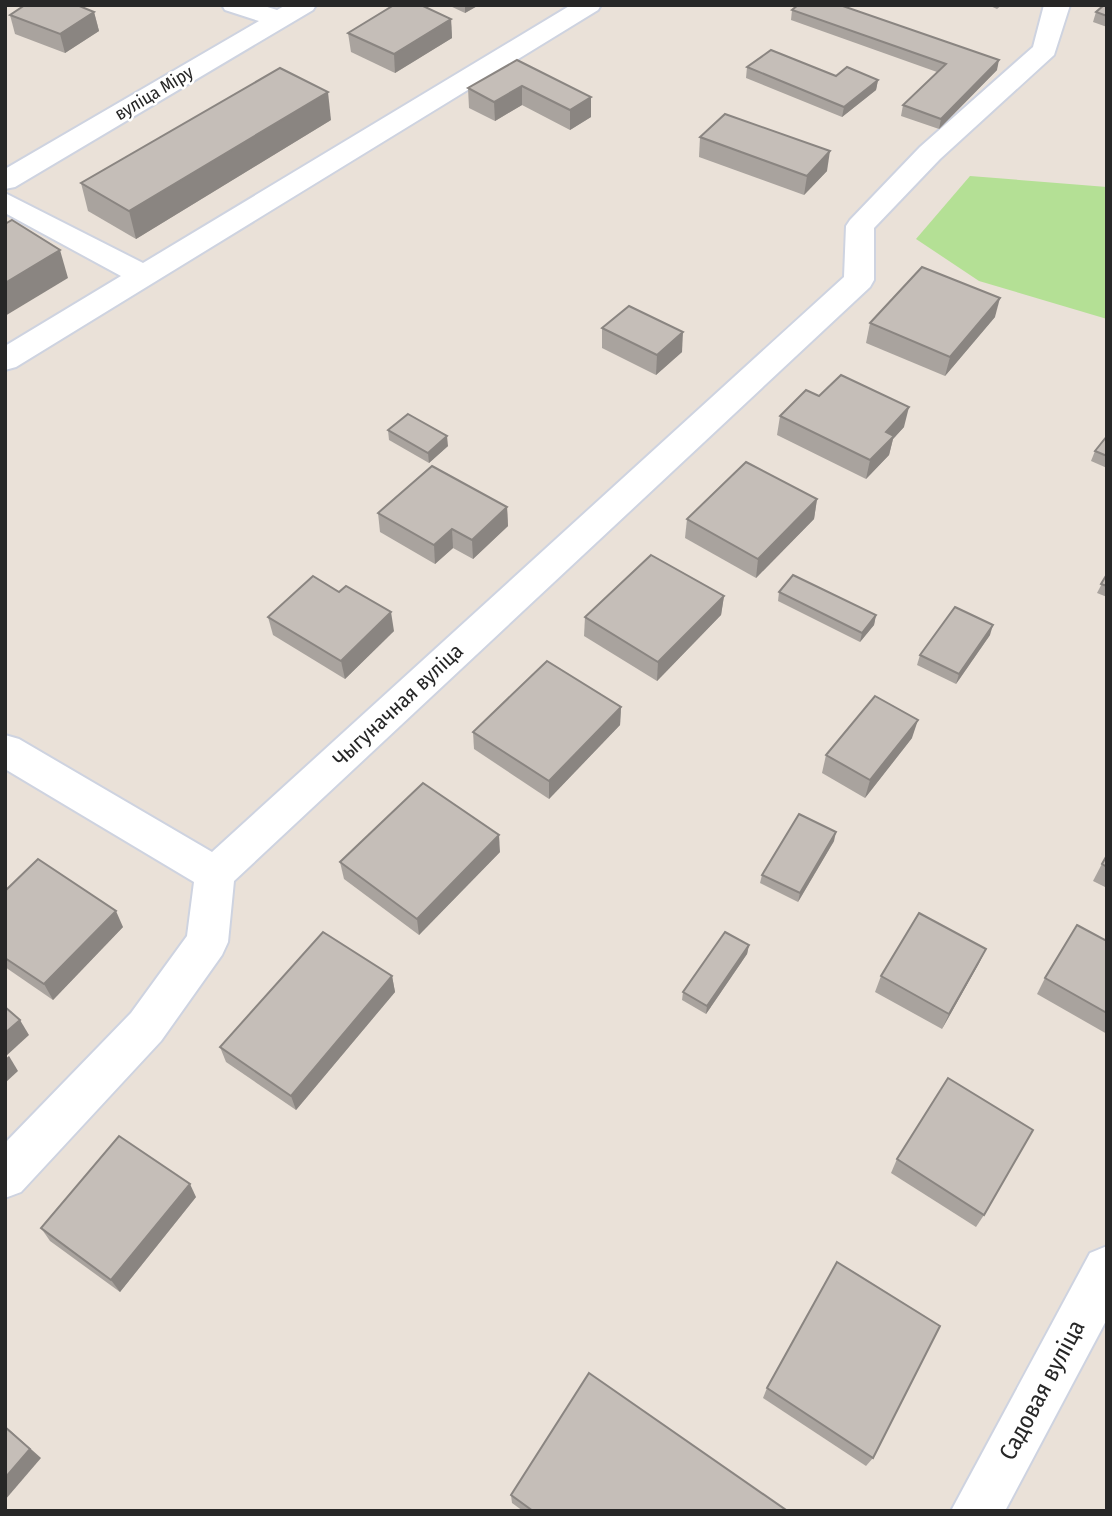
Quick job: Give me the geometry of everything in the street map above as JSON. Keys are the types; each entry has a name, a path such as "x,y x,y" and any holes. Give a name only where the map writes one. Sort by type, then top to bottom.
{"street":[{"path":"234,5 280,19"},
{"name":"вуліца Міру","path":"5,181 304,5"},
{"path":"5,359 589,5"},
{"name":"Чыгуначная вуліца","path":"215,874 859,280 860,226 930,153 1045,50 1054,9 1058,5"},
{"path":"5,201 144,276"},
{"path":"5,750 215,874 207,942 146,1027 5,1176"},
{"name":"Садовая вуліца","path":"977,1511 1107,1270"}],"green space":[{"path":"970,176 1107,187 1107,319 979,281 916,239"}],"building":[{"path":"25,5 77,5 94,12 60,34 10,15"},
{"path":"394,5 421,5 451,19 394,54 348,33"},
{"path":"798,5 840,5 999,60 941,119 903,105 946,64 792,10"},
{"path":"1107,5 1107,16 1096,12"},
{"path":"771,50 836,76 847,67 878,80 844,107 747,67"},
{"path":"517,60 591,97 570,110 522,86 494,102 468,88"},
{"path":"280,68 328,92 129,211 81,183"},
{"path":"725,114 830,151 807,176 700,137"},
{"path":"12,220 60,250 5,283 5,224"},
{"path":"922,267 1000,298 950,357 870,323"},
{"path":"629,306 683,332 657,355 602,328"},
{"path":"841,375 909,407 886,432 894,436 870,460 780,416 806,390 819,396"},
{"path":"408,414 447,436 428,453 388,430"},
{"path":"1107,436 1107,456 1095,451"},
{"path":"746,462 817,499 758,559 687,519"},
{"path":"432,466 507,507 472,540 452,529 434,545 378,513"},
{"path":"651,555 724,596 658,662 585,617"},
{"path":"1107,574 1107,586 1101,584"},
{"path":"793,575 876,615 862,633 779,592"},
{"path":"313,576 339,592 346,586 391,612 341,661 268,617"},
{"path":"955,607 993,625 959,674 920,655"},
{"path":"547,661 621,707 549,781 473,732"},
{"path":"875,696 918,720 870,780 826,755"},
{"path":"423,783 499,835 417,919 340,862"},
{"path":"799,814 836,832 800,893 762,875"},
{"path":"38,859 116,911 44,984 5,958 5,891"},
{"path":"919,913 986,949 949,1014 881,976"},
{"path":"1077,925 1107,941 1107,1013 1045,978"},
{"path":"323,932 392,976 291,1096 220,1047"},
{"path":"725,932 749,945 707,1006 683,992"},
{"path":"5,1007 20,1020 5,1033"},
{"path":"948,1078 1033,1130 984,1215 897,1159"},
{"path":"119,1136 190,1184 111,1280 41,1228"},
{"path":"837,1262 940,1326 873,1458 767,1388"},
{"path":"589,1373 786,1510 533,1511 511,1495"},
{"path":"5,1427 30,1449 5,1478"}]}
